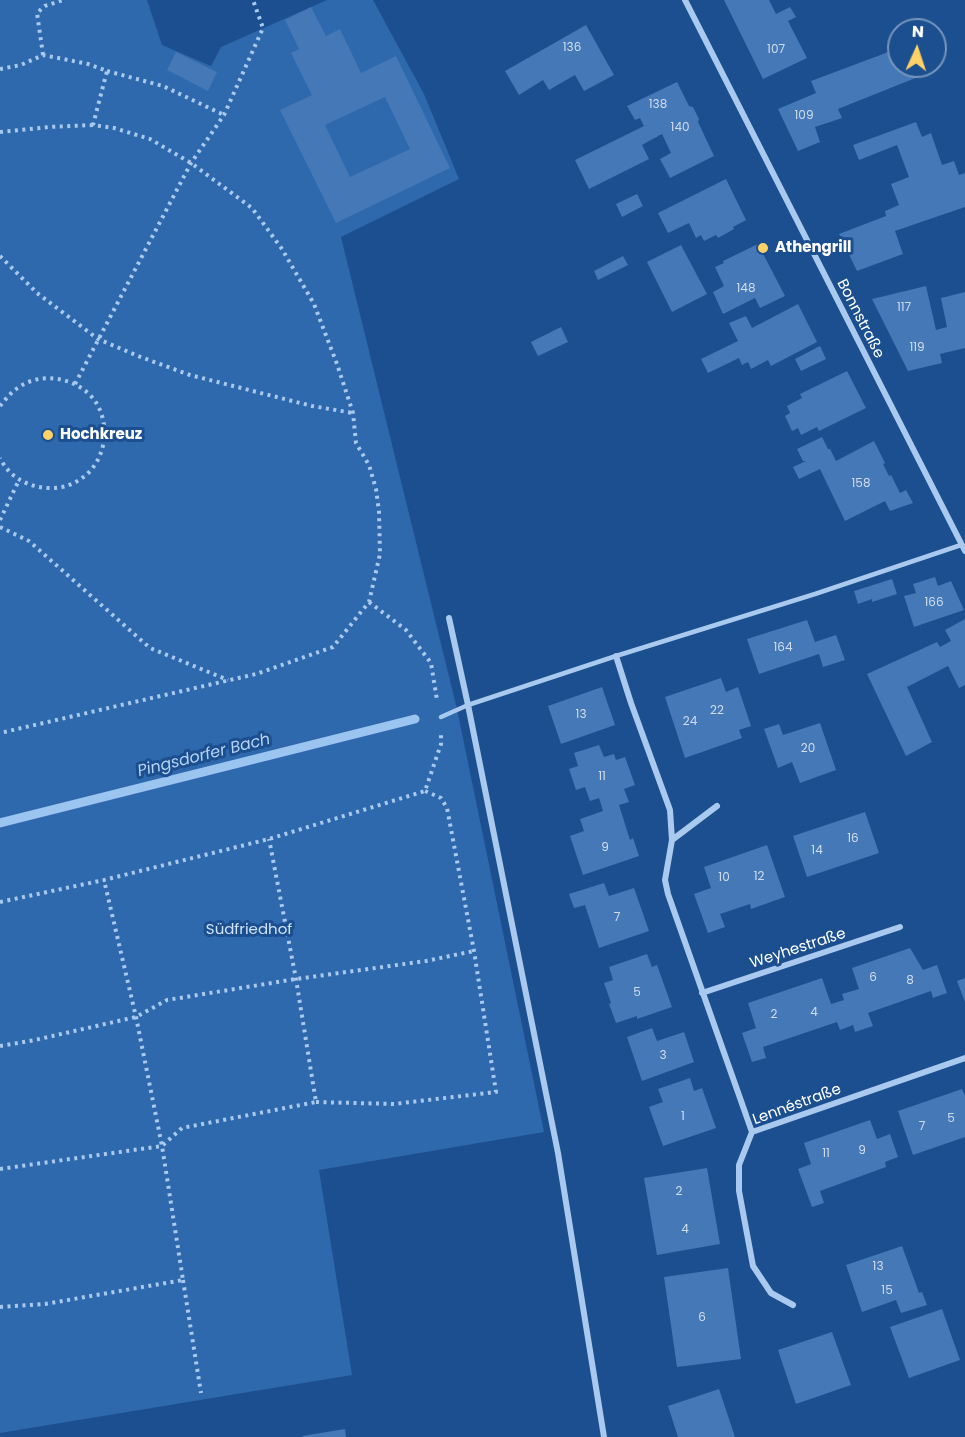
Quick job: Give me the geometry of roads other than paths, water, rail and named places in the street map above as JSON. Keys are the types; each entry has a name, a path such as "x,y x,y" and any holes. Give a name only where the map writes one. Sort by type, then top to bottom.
{"street":[{"name":"Bonnstraße","path":"685,0 963,548"},
{"path":"449,618 558,1153 604,1437"},
{"path":"616,656 670,810 672,840 665,880 668,894 752,1132"},
{"path":"672,840 717,806"},
{"name":"Weyhestraße","path":"702,993 900,927"},
{"name":"Lennéstraße","path":"792,1305 771,1293 753,1266 739,1191 739,1165 752,1132 965,1058"}],"lane":[{"path":"441,717 468,705 616,656 963,548"}],"waterway":[{"name":"Pingsdorfer Bach","path":"0,823 415,719"}],"place":[{"name":"Athengrill","path":"763,248"},
{"name":"Hochkreuz","path":"48,435"}],"park label":[{"name":"Südfriedhof","path":"249,930"}]}
